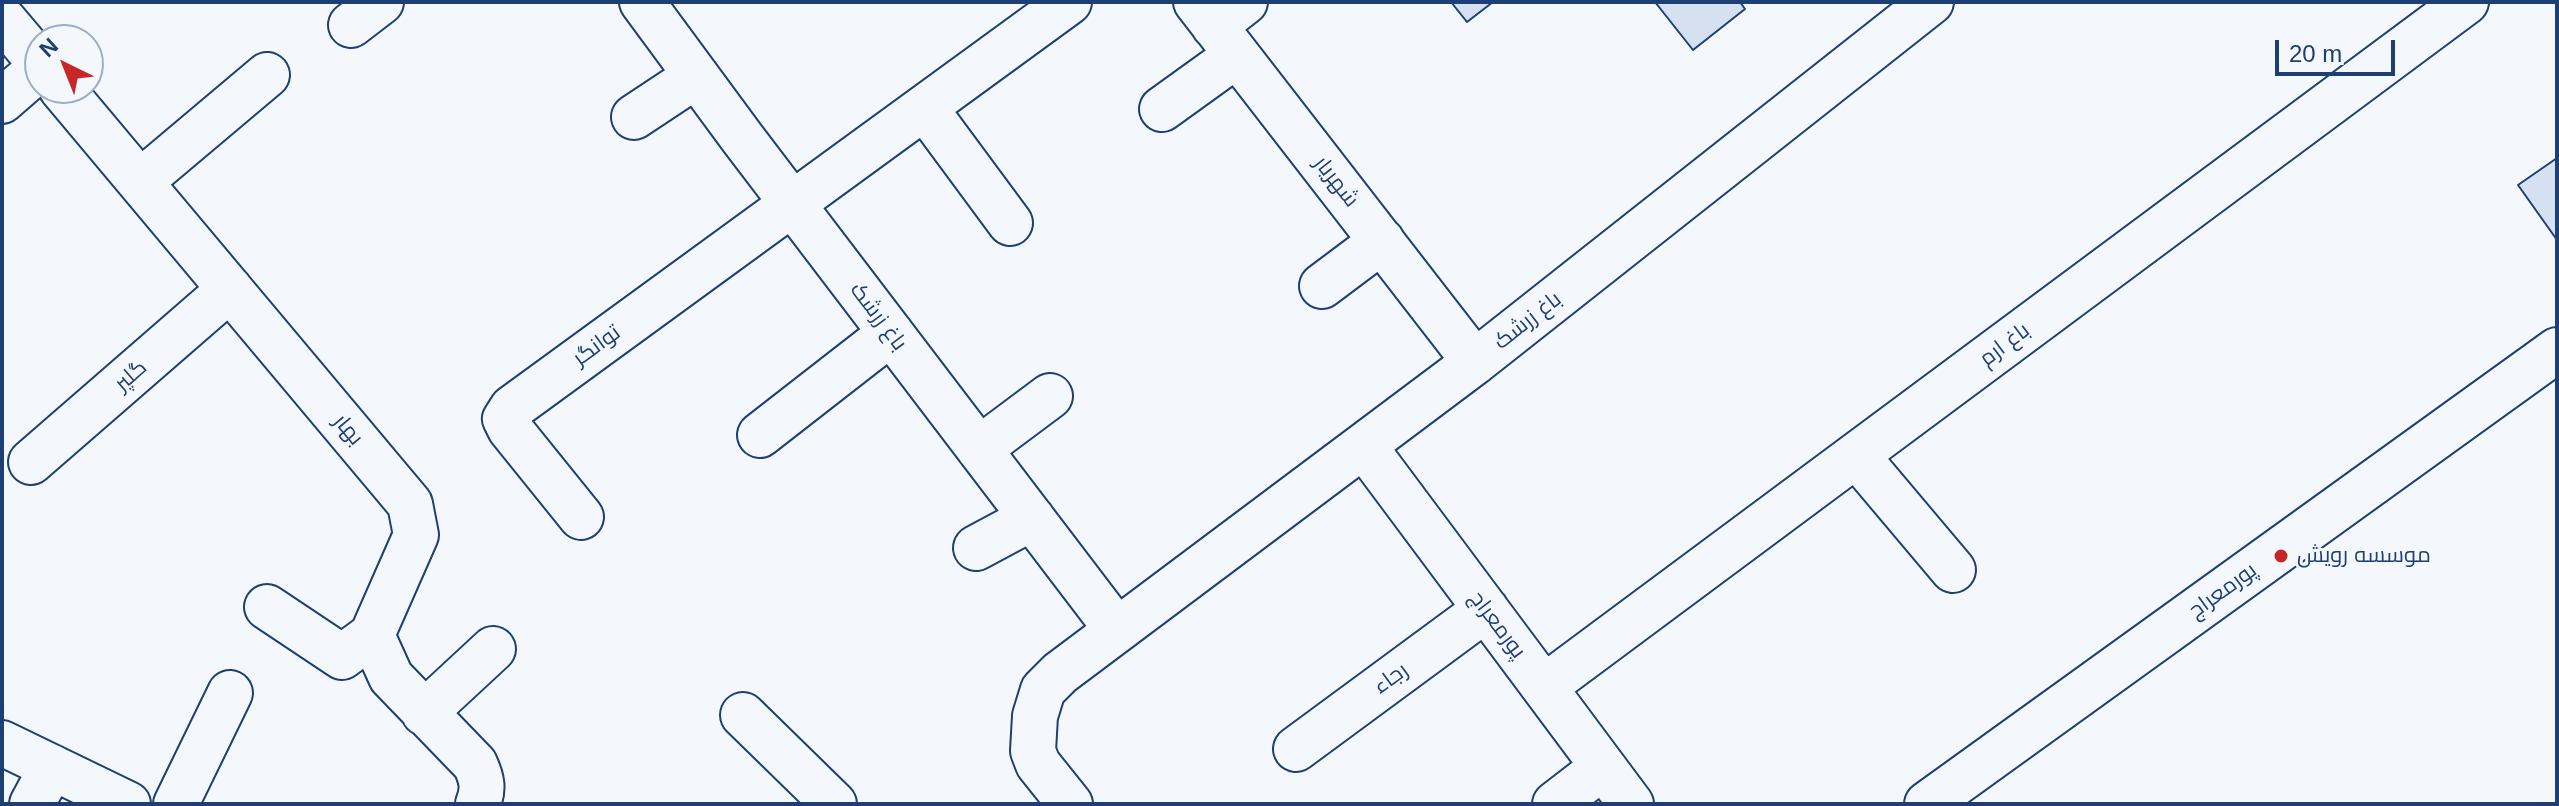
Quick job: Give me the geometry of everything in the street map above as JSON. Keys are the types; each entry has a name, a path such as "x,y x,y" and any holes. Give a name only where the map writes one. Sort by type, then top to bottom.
{"street":[{"name":"باغ زرشک","path":"642,2 792,205 1117,630"},
{"path":"792,205 1069,2"},
{"name":"باغ زرشک","path":"1070,804 1038,764 1033,751 1035,716 1043,690 1052,681 1475,362 1931,2"},
{"name":"باغ ارم","path":"1544,687 2466,2"},
{"path":"2,18 24,46"},
{"path":"1162,109 1223,21"},
{"name":"شهریار","path":"1223,21 1382,241 1475,362"},
{"path":"140,182 267,75"},
{"path":"634,117 696,76"},
{"path":"2,101 24,81"},
{"name":"بهار","path":"74,104 410,504 416,535 372,635"},
{"path":"925,108 1010,223"},
{"name":"توانگر","path":"581,517 510,429 505,419 512,408 792,205"},
{"path":"1322,286 1382,241"},
{"name":"گلپر","path":"31,462 230,289"},
{"path":"760,435 891,333"},
{"name":"پورمعراج","path":"1927,804 2557,350"},
{"path":"979,449 1050,396"},
{"name":"پورمعراج","path":"1364,446 1631,804"},
{"path":"1856,455 1953,570"},
{"path":"976,548 1032,518"},
{"path":"267,607 342,657 372,635 391,677 475,764 482,778 478,804"},
{"name":"رجاء","path":"1296,749 1486,609"},
{"path":"424,713 493,649"},
{"path":"176,804 230,693"},
{"path":"743,715 834,804"},
{"path":"2,743 42,786 128,804"},
{"path":"1555,804 1603,767"}],"building":[{"path":"1451,2 1493,2 1467,22"},
{"path":"1655,2 1740,2 1745,9 1693,50"},
{"path":"2557,158 2557,240 2518,185"}],"place":[{"name":"موسسه رویش","path":"2281,556"}]}
